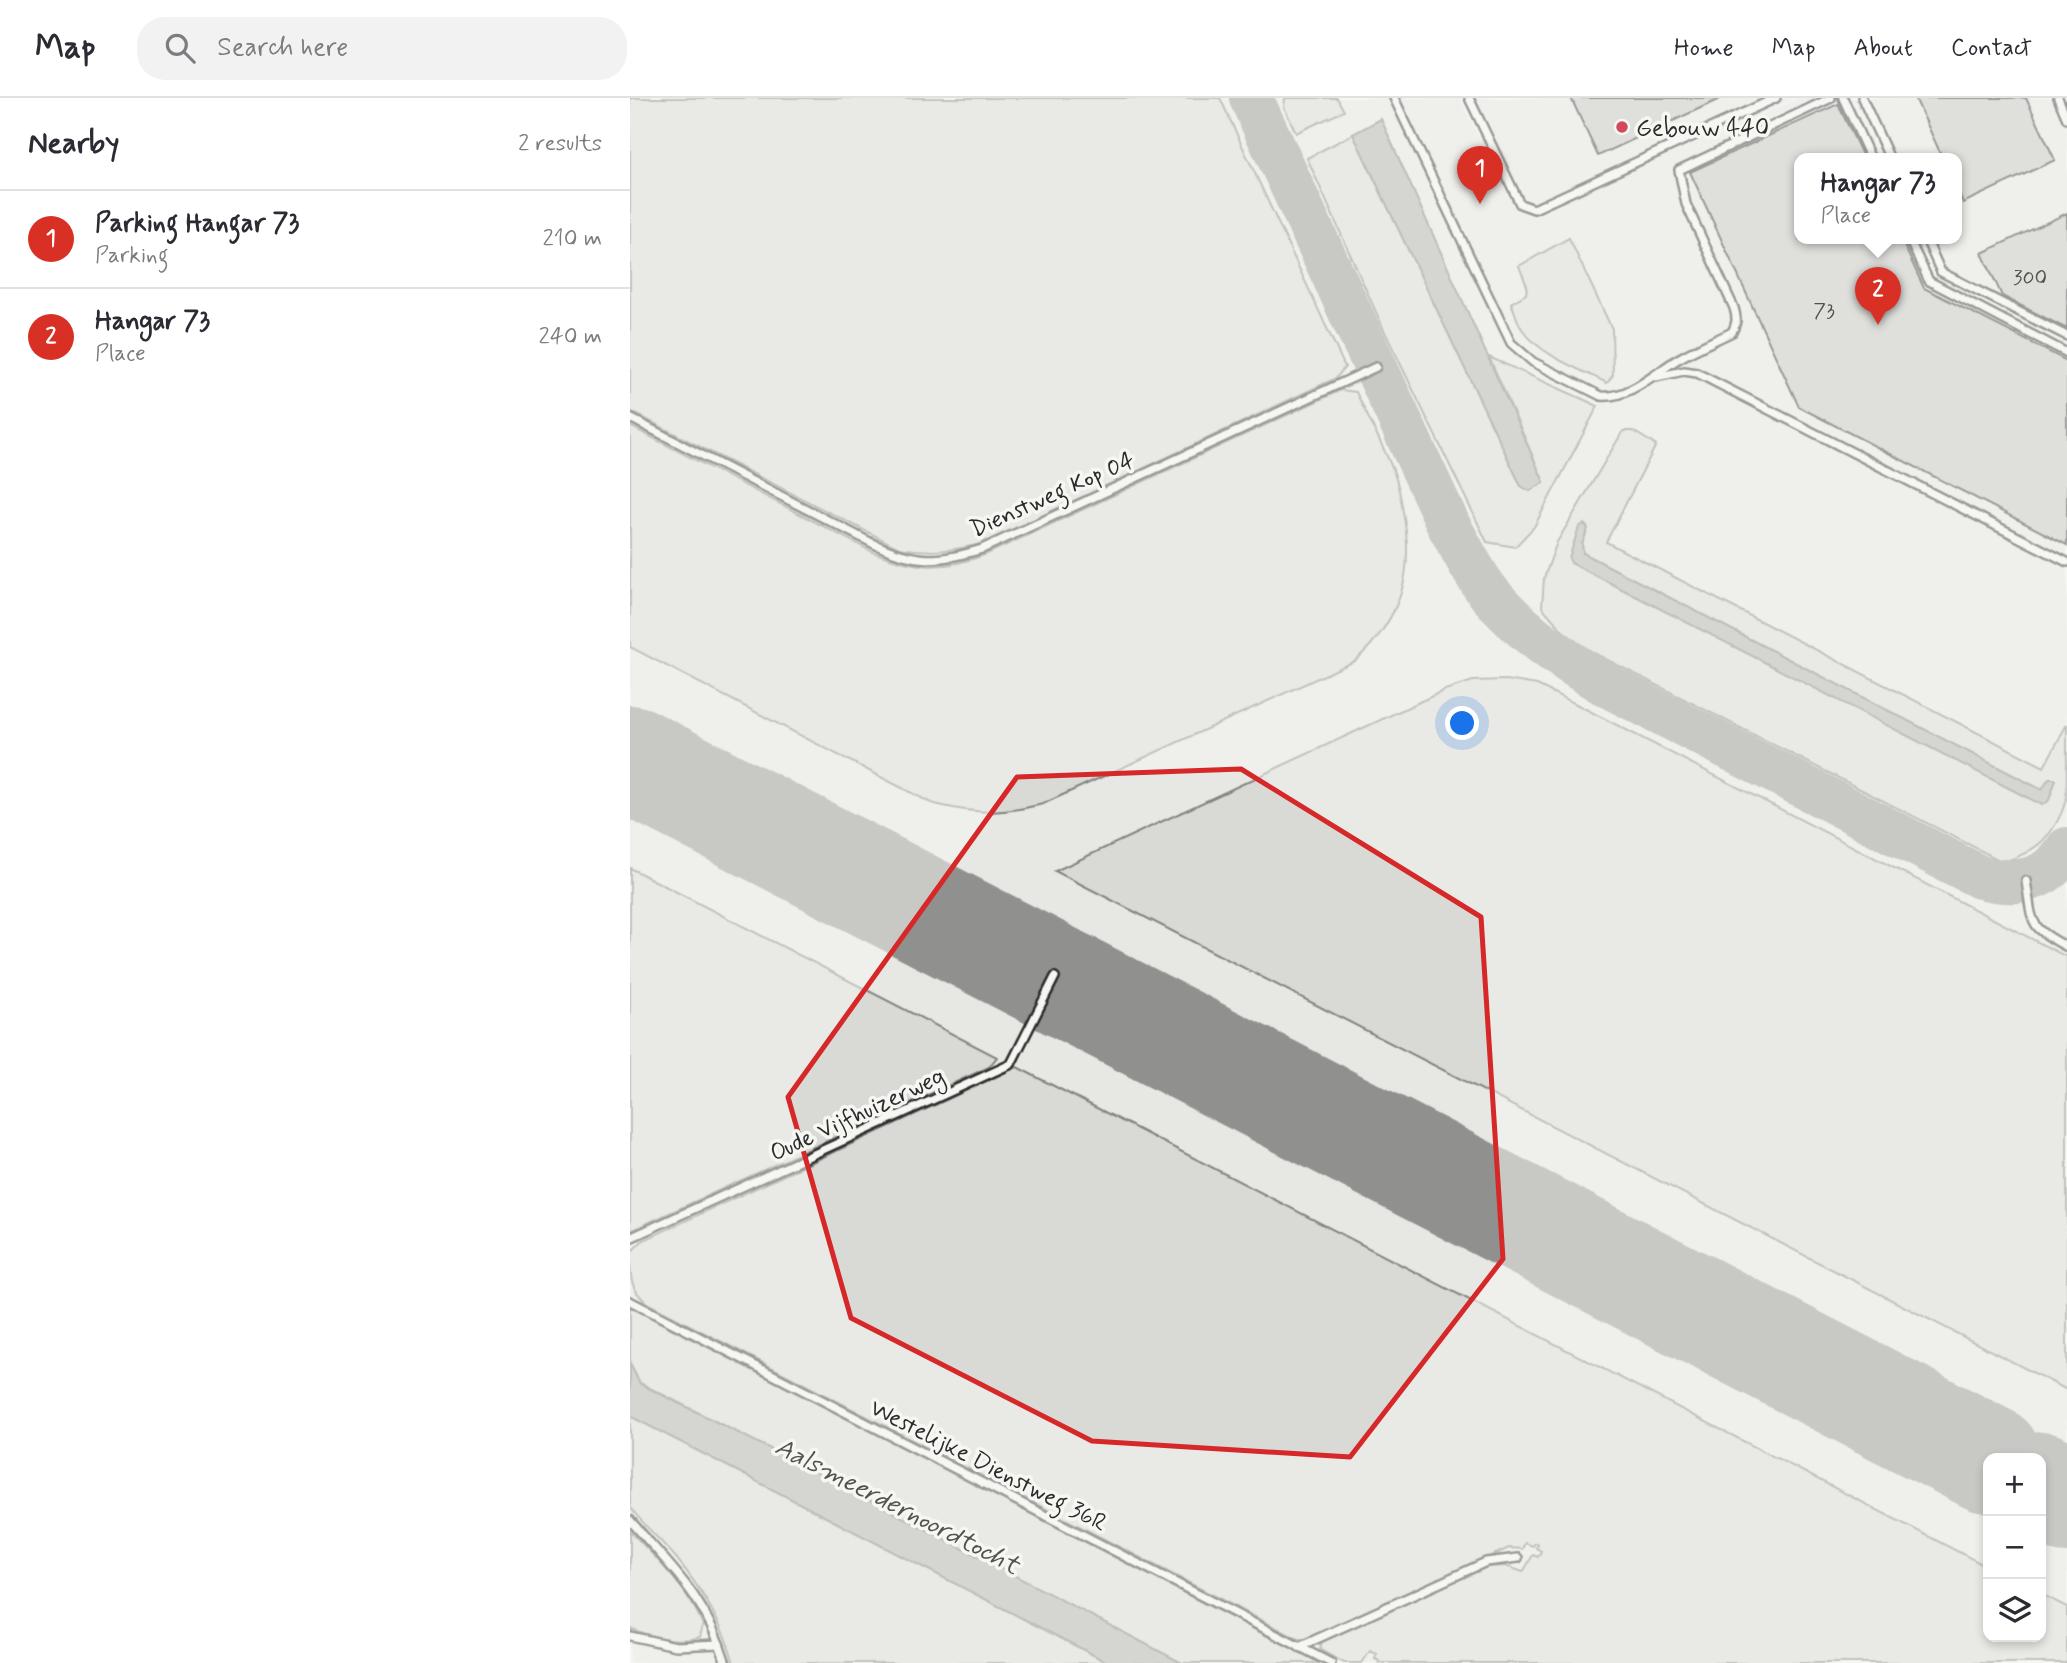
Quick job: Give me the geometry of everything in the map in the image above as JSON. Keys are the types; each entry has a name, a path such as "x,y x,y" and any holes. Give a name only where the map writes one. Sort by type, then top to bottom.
{"lane":[{"path":"1394,98 1503,329 1521,353 1533,362 1601,396 1611,397 1652,378 1677,360 1732,332 1737,318 1686,204 1679,170 1831,98"},
{"path":"1469,98 1520,204 1534,209 1776,98"},
{"path":"1843,98 1868,153"},
{"path":"1862,98 1887,153"},
{"path":"2057,98 2067,119"},
{"path":"1911,244 1929,281 2067,353"},
{"path":"1928,244 1941,272 2067,336"},
{"name":"Dienstweg Kop 04","path":"630,418 890,552 929,561 982,550 1376,367"},
{"path":"1652,378 1684,371 1697,373 2067,562"},
{"path":"2026,881 2034,926 2067,947"},
{"name":"Oude Vijfhuizerweg","path":"630,1238 1010,1064 1055,977"},
{"name":"Westelijke Dienstweg 36R","path":"630,1301 1331,1663"},
{"path":"630,1520 686,1582 703,1608 726,1663"},
{"path":"1298,1647 1486,1562 1518,1558"},
{"path":"630,1636 676,1646 719,1644"}],"highlighted area":[{"path":"1241,769 1481,917 1503,1259 1350,1457 1092,1441 851,1318 788,1097 1017,777"}],"shaded area":[{"path":"630,98 1460,98 1493,166 1462,98 1795,98 1711,139 1798,98 1852,98 1877,153 1794,153 1794,244 1919,244 1933,275 2067,344 2067,1663 1182,1663 816,1472 799,1504 1109,1663 630,1663"},
{"path":"630,98 1220,98 1345,367 1336,378 984,543 942,550 899,548 630,411"},
{"path":"1285,98 1337,98 1344,111 1296,133 1284,107"},
{"path":"1853,98 2067,98 2067,343 1936,274 1921,244 1962,244 1962,153 1879,153"},
{"path":"1381,119 1544,482 1530,491 1521,486 1353,134"},
{"path":"1353,134 1521,486 1544,482 1489,357 1598,406 1534,527 1515,547 1487,542 1384,330 1307,158"},
{"path":"1569,238 1612,329 1613,375 1607,383 1539,347 1522,329 1511,303 1526,294 1527,286 1519,266"},
{"path":"1341,390 1356,392 1393,470 1401,501 1406,534 1405,575 1401,594 1384,629 1355,661 1043,804 987,812 931,803 630,647 630,426 873,552 903,562 930,566 957,563 987,554"},
{"path":"1623,431 1633,431 1656,445 1606,542 2044,767 2067,724 2066,800 2057,823 2035,847 2003,862 1588,650 1563,631 1542,607 1544,578 1557,542","holes":["1588,528 1582,544 1583,553 2042,790 2049,779 2041,805 1569,558"]},
{"path":"1584,524 1588,528 1582,544 1583,553 2042,790 2049,779 2055,779 2049,800 2042,805 1571,563 1569,558 1579,527"},
{"path":"1506,680 1537,685 1576,704 2067,957 2067,1390 1055,871 1445,690 1473,681"},
{"path":"630,868 997,1057 989,1067 630,1231"},
{"path":"1017,1067 1983,1564 1983,1642 2046,1642 2046,1596 2067,1607 2067,1663 1379,1663 1375,1659 1377,1654 1370,1651 1362,1663 1344,1663 1320,1650 1322,1640 1485,1567 1506,1566 1523,1572 1533,1555 1538,1557 1541,1551 1536,1548 1538,1544 1533,1546 1525,1543 1522,1549 1509,1548 1307,1639 1298,1639 647,1303 634,1288 631,1276 630,1253 642,1241"},
{"path":"630,1307 1320,1663 1182,1663 1146,1645 640,1383 630,1364"},
{"path":"630,1364 640,1384 816,1472 1182,1663 1109,1663 630,1416"},
{"path":"630,1416 1109,1663 734,1663 718,1621 695,1583 630,1507"},
{"path":"630,1531 671,1575 697,1611 703,1625 700,1637 683,1640 665,1638 630,1628"}],"building":[{"name":"Gebouw 440","path":"1571,98 1722,98 1598,156"},
{"path":"1915,98 2026,98 2055,160 1963,203 1962,153 1940,153"},
{"path":"1838,104 1861,153 1794,153 1794,244 1903,244 1924,288 2067,361 2067,545 1799,407 1690,172"},
{"path":"2067,213 2067,329 2002,296 1982,253"}],"taxiway":[{"path":"1251,98 1450,528 1484,587 1516,621 1562,657 1610,687 1980,877 2005,881 2029,879 2049,869 2067,849"}],"runway":[{"path":"630,759 1983,1456"},
{"path":"2046,1488 2067,1499"}],"place":[{"name":"Gebouw 440","path":"1622,127"},
{"name":"Parking Hangar 73","path":"1480,204"},
{"name":"Hangar 73","path":"1878,325"}],"water label":[{"name":"Aalsmeerdernoordtocht","path":"898,1505"}]}
